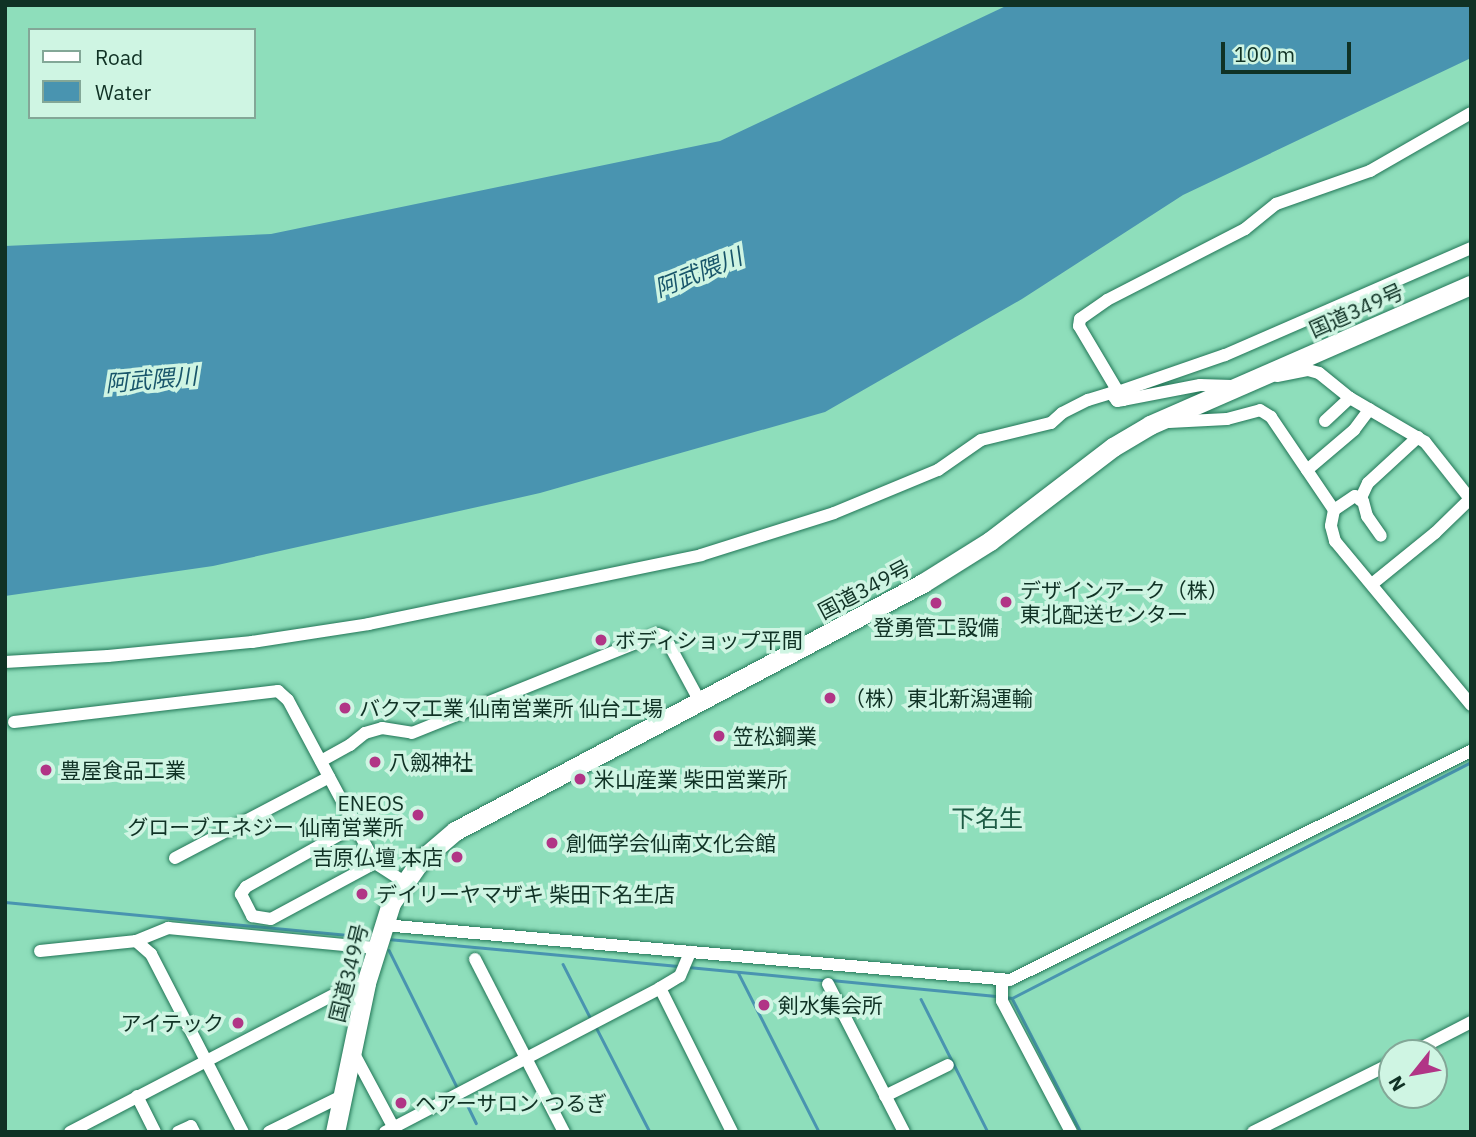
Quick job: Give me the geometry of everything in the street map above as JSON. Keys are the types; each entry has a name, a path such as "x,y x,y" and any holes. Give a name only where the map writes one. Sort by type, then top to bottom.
{"highway":[{"name":"国道349号","path":"335,1132 366,983 379,937 404,882 421,860 455,831 949,567 1020,519 1113,447 1162,419 1471,285"}],"street":[{"path":"1121,396 1079,326 1082,317 1107,300 1245,229 1276,204 1370,171 1471,113"},
{"path":"5,662 175,651 252,642 369,624 701,555 855,505 938,470 981,440 1051,423 1062,413 1088,400 1111,393 1117,401 1121,396 1225,355 1471,248"},
{"path":"1270,373 1278,377 1315,371 1350,398 1418,437 1437,455 1470,499 1435,533 1372,584"},
{"path":"1121,396 1199,385 1235,387"},
{"path":"1325,421 1350,398"},
{"path":"1162,419 1208,421 1260,410 1271,417 1334,510 1331,526 1335,541 1471,705"},
{"path":"1307,470 1354,430 1370,410"},
{"path":"1360,500 1368,482 1418,437"},
{"path":"1334,510 1355,496 1381,536"},
{"path":"321,761 350,746 365,733 382,728 412,733 658,634 666,637 699,700"},
{"path":"14,722 273,691 288,700 375,863 404,882"},
{"path":"40,951 136,941 168,928 690,954 1002,984 1407,780 1471,751"},
{"path":"175,858 329,777"},
{"path":"355,826 246,887 241,894 252,916 271,919 375,863"},
{"path":"136,941 151,954 243,1132"},
{"path":"352,1050 391,1130 525,1057 660,989 683,971 690,954"},
{"path":"475,958 564,1132"},
{"path":"70,1132 349,987 366,983"},
{"path":"828,984 904,1132"},
{"path":"1002,984 1002,1001 1071,1132"},
{"path":"660,989 732,1132"},
{"path":"1438,1039 1471,1022"},
{"path":"885,1096 948,1065"},
{"path":"1253,1132 1378,1070"},
{"path":"138,1096 155,1132"},
{"path":"269,1132 342,1096"},
{"path":"178,1132 191,1126 194,1132"}],"water":[{"name":"阿武隈川","path":"1008,5 1471,5 1471,58 1183,195 1022,299 825,412 540,493 213,566 5,596 5,246 271,234 720,141"}],"waterway":[{"path":"1005,997 1012,998 1471,762"},
{"path":"5,902 371,937"},
{"path":"388,939 678,966"},
{"path":"389,950 457,1087"},
{"path":"563,964 591,1019"},
{"path":"688,967 824,980"},
{"path":"738,972 819,1132"},
{"path":"831,980 998,996"},
{"path":"1012,998 1081,1132"},
{"path":"921,999 988,1132"},
{"path":"596,1027 650,1132"},
{"path":"463,1096 476,1123"}],"place":[{"name":"デザインアーク（株） 東北配送センター","path":"1006,602"},
{"name":"登勇管工設備","path":"936,603"},
{"name":"ボディショップ平間","path":"601,640"},
{"name":"（株）東北新潟運輸","path":"830,698"},
{"name":"バクマ工業 仙南営業所 仙台工場","path":"345,708"},
{"name":"笠松鋼業","path":"719,736"},
{"name":"八劔神社","path":"375,762"},
{"name":"豊屋食品工業","path":"46,770"},
{"name":"米山産業 柴田営業所","path":"580,779"},
{"name":"ENEOS グローブエネジー 仙南営業所","path":"418,815"},
{"name":"創価学会仙南文化会館","path":"552,843"},
{"name":"吉原仏壇 本店","path":"457,857"},
{"name":"デイリーヤマザキ 柴田下名生店","path":"362,894"},
{"name":"剣水集会所","path":"764,1005"},
{"name":"アイテック","path":"238,1023"},
{"name":"ヘアーサロン つるぎ","path":"401,1103"}],"district":[{"name":"下名生","path":"987,819"}]}
